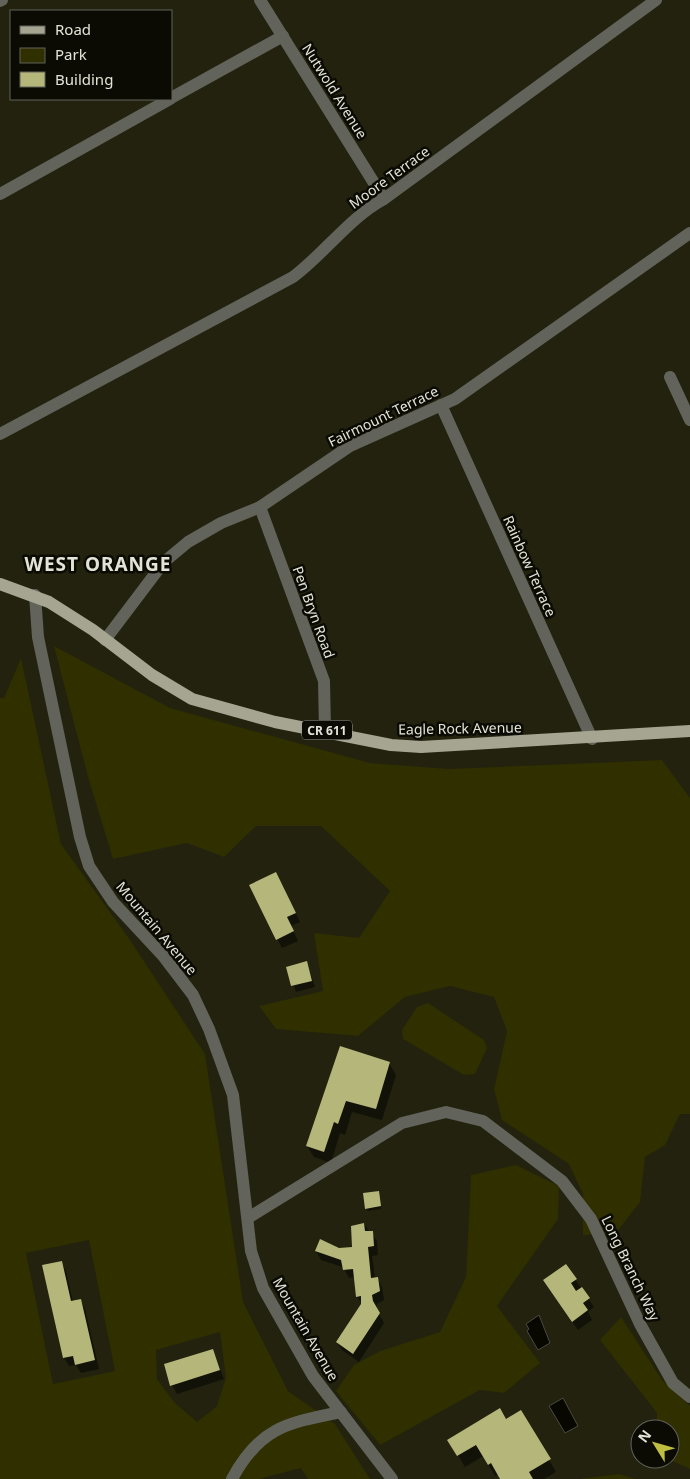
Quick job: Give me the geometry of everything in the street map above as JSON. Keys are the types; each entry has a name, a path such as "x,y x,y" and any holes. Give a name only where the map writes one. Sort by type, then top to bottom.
{"main road":[{"name":"Eagle Rock Avenue","path":"0,584 35,595 59,608 152,674 192,699 275,722 325,730 391,745 421,747 592,739 690,731"}],"street":[{"name":"Nutwold Avenue","path":"260,0 384,199"},
{"name":"Moore Terrace","path":"0,434 293,277 312,262 366,208 384,199 656,0"},
{"path":"172,97 283,36"},
{"path":"0,194 167,100"},
{"name":"Fairmount Terrace","path":"106,640 164,562 188,542 221,523 260,507 350,446 455,399 690,233"},
{"path":"670,377 690,420"},
{"name":"Rainbow Terrace","path":"441,405 592,739"},
{"name":"Pen Bryn Road","path":"260,507 324,682 325,730"},
{"name":"Mountain Avenue","path":"35,595 40,647 80,837 89,866 113,902 164,957 193,995 209,1029 233,1095 251,1251 263,1288 313,1376 392,1479"},
{"name":"Long Branch Way","path":"248,1218 402,1123 446,1112 483,1121 522,1148 562,1181 591,1219 640,1324 673,1383 690,1397"},
{"path":"232,1479 242,1462 264,1437 288,1423 341,1412"}],"green space":[{"path":"54,646 170,708 370,763 449,769 662,760 690,798 690,1114 680,1114 665,1145 645,1157 640,1202 616,1233 583,1235 583,1194 569,1164 502,1120 494,1089 507,1031 494,997 450,986 405,997 358,1036 276,1029 259,1006 323,991 314,933 359,938 390,891 321,826 256,826 224,857 187,843 113,859 88,777"},
{"path":"21,658 61,844 130,940 205,1054 243,1302 288,1391 335,1424 370,1479 308,1479 301,1468 259,1479 0,1479 0,698 4,698","holes":["89,1240 115,1371 53,1384 26,1253","220,1332 226,1378 217,1406 197,1422 174,1402 157,1379 156,1350"]},
{"path":"428,1003 484,1040 487,1048 475,1074 464,1075 403,1039 402,1030 417,1007"},
{"path":"516,1165 559,1186 558,1219 497,1306 540,1363 504,1393 480,1390 380,1445 336,1391 354,1365 380,1351 440,1332 466,1277 471,1175"},
{"path":"621,1317 662,1380 690,1406 690,1469 680,1464 680,1419 657,1419 657,1413 600,1340"},
{"path":"619,1474 636,1479 579,1479"}],"shaded area":[{"path":"539,1315 550,1343 538,1350 527,1331 529,1329 526,1324"},
{"path":"563,1398 578,1426 565,1433 549,1406"}],"building":[{"path":"276,872 296,913 287,917 294,931 276,940 249,885"},
{"path":"307,961 312,981 291,986 286,967"},
{"path":"340,1046 390,1062 376,1109 346,1101 338,1124 334,1122 324,1152 306,1146"},
{"path":"379,1191 381,1206 365,1209 363,1193"},
{"path":"364,1223 365,1231 373,1231 374,1246 368,1247 371,1278 378,1277 380,1291 372,1295 373,1301 380,1313 353,1354 336,1342 361,1304 361,1296 356,1297 353,1269 343,1270 341,1260 315,1251 320,1239 339,1248 352,1247 351,1226"},
{"path":"62,1261 71,1301 81,1299 95,1360 75,1365 73,1356 63,1358 42,1265"},
{"path":"566,1264 577,1279 571,1283 576,1291 582,1287 590,1298 583,1303 588,1310 572,1322 543,1280"},
{"path":"213,1349 220,1370 170,1386 164,1364"},
{"path":"500,1408 506,1419 521,1410 551,1459 529,1472 533,1479 500,1479 491,1463 488,1465 476,1445 457,1456 447,1440"}],"district":[{"name":"WEST ORANGE","path":"98,564"}]}
